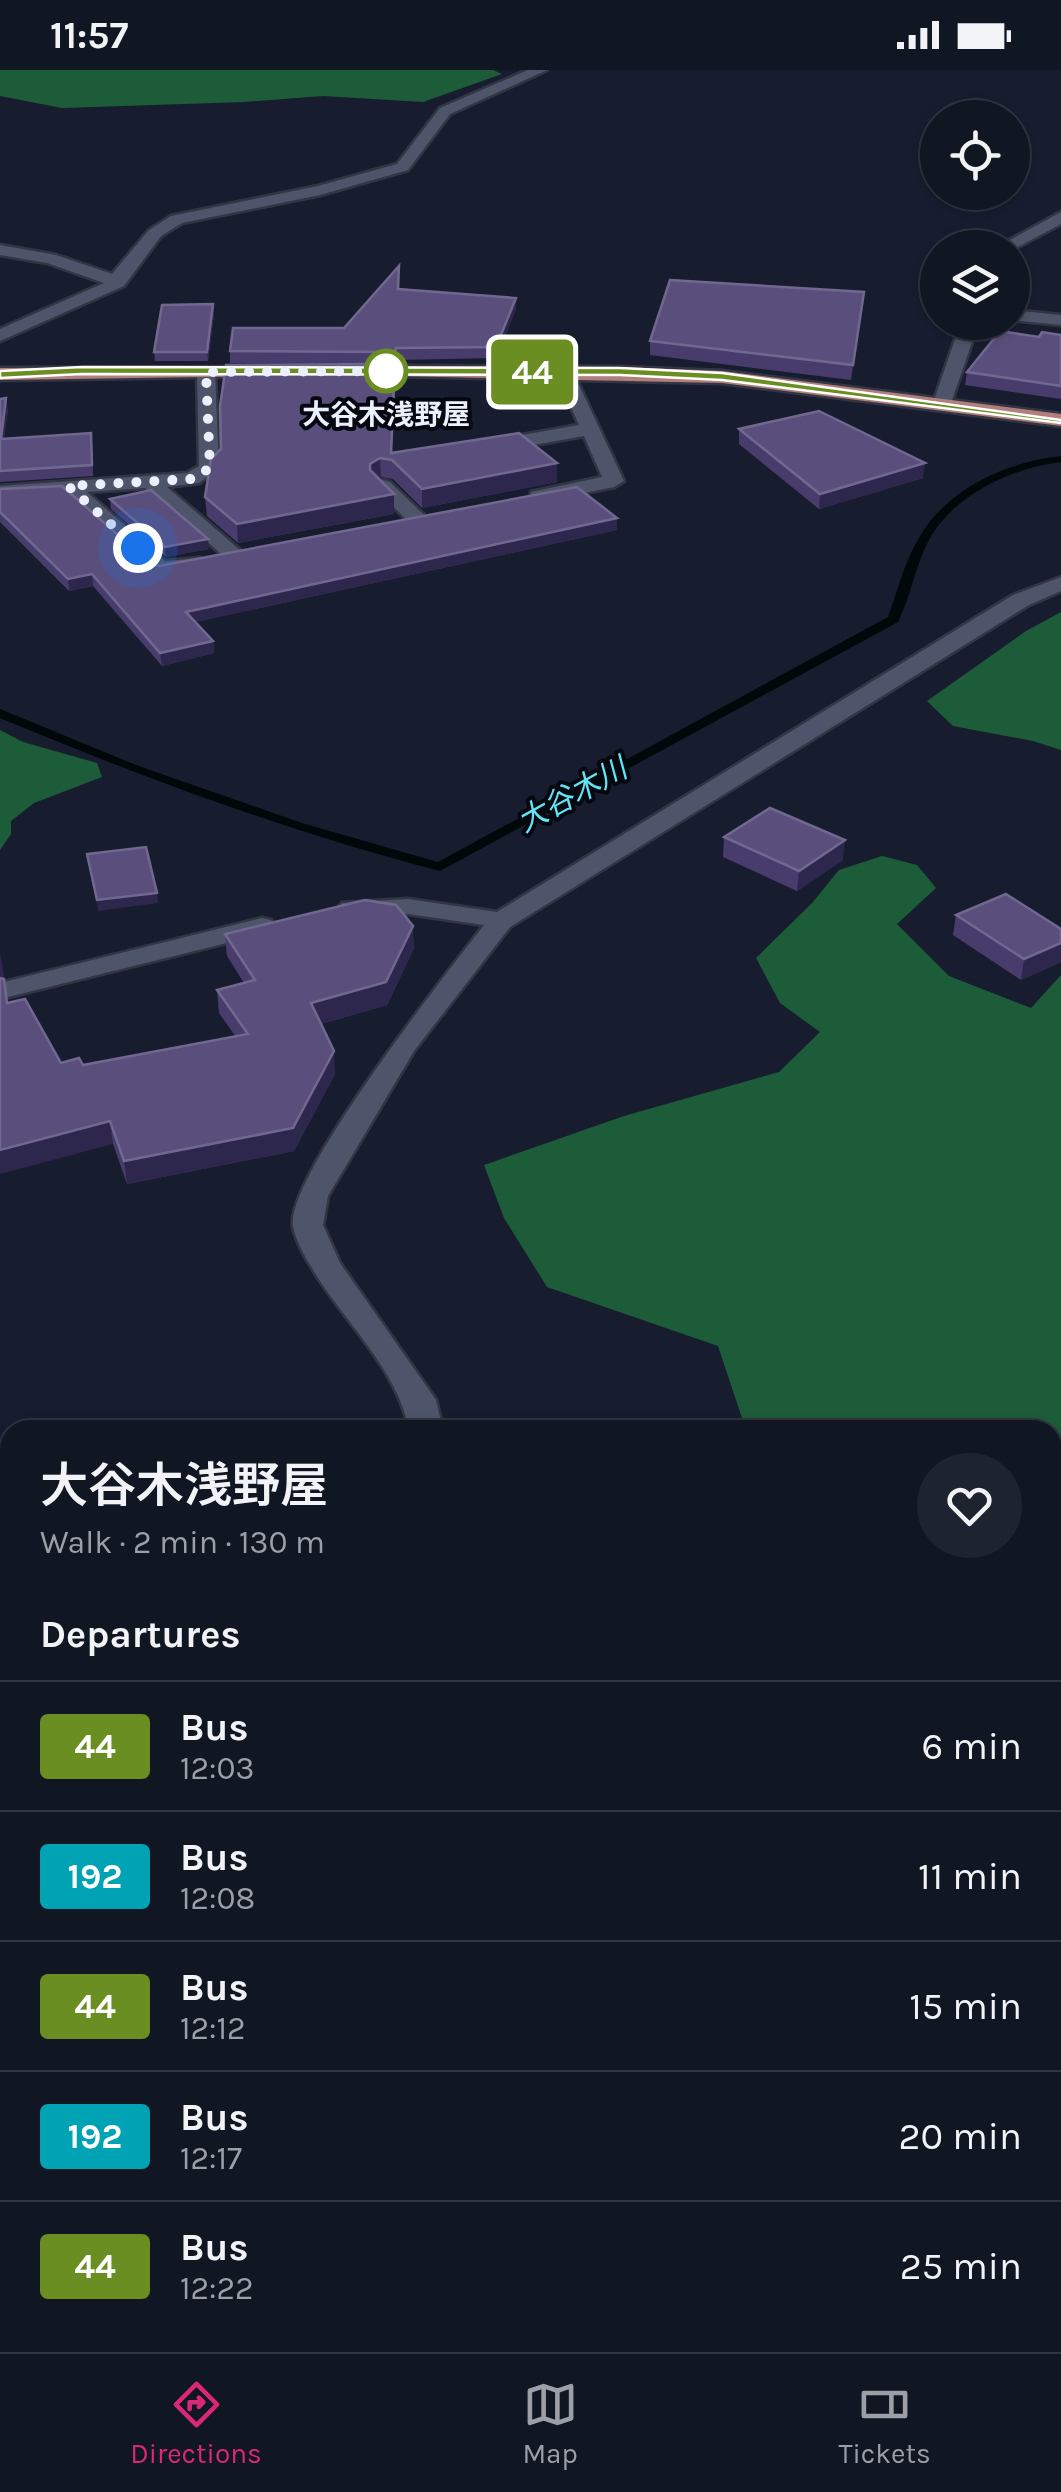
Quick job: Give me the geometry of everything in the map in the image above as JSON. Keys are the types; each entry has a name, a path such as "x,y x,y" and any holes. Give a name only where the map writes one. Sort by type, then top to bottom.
{"main road":[{"path":"340,371 722,377 1061,420"},
{"path":"0,374 283,372"}],"street":[{"path":"0,336 118,282 155,233 178,219 320,190 403,166 445,111 540,70"},
{"path":"1030,234 1061,218"},
{"path":"0,250 50,259 118,282"},
{"path":"1030,317 1061,320"},
{"path":"942,403 964,340"},
{"path":"0,492 192,479 210,468 206,372"},
{"path":"524,498 614,481 564,372"},
{"path":"471,450 588,428"},
{"path":"68,486 160,568 242,553 149,481"},
{"path":"383,486 416,519"},
{"path":"424,1420 420,1400 325,1264 308,1225 313,1196 402,1048 501,921 1022,600 1061,583"},
{"path":"330,910 392,904 438,906 501,921"},
{"path":"0,991 293,919"}],"green space":[{"path":"0,70 493,70 502,74 423,102 323,96 62,108 0,96"},
{"path":"1061,612 1061,750 953,726 927,701 1026,631"},
{"path":"0,730 23,742 97,763 102,777 34,803 11,821 11,834 0,850"},
{"path":"882,856 917,865 936,888 897,924 949,976 1031,1008 1061,975 1061,1420 743,1420 718,1346 547,1287 504,1218 484,1165 624,1116 779,1072 820,1032 780,1003 756,958 813,902 839,870"}],"building":[{"path":"399,266 398,289 516,298 496,347 396,348 395,352 230,351 233,328 344,328"},
{"path":"670,280 864,292 853,365 650,341"},
{"path":"213,304 207,352 154,352 162,305"},
{"path":"1042,332 1061,335 1061,386 967,372 993,340 1030,340 1030,336 1039,337"},
{"path":"395,364 391,453 519,433 557,463 422,489 392,460 380,458 370,464 370,470 394,494 237,524 205,497 211,459 221,449 220,406 226,365"},
{"path":"6,398 1,439 91,433 92,465 0,471 0,399"},
{"path":"819,411 925,463 820,494 739,429"},
{"path":"62,486 150,563 159,566 577,487 617,518 186,612 213,641 160,653 92,574 68,579 0,512 0,489"},
{"path":"151,490 208,539 165,547 110,499"},
{"path":"770,808 845,840 799,871 724,837"},
{"path":"146,847 157,893 97,900 87,854"},
{"path":"1006,894 1061,929 1061,943 1024,959 956,915"},
{"path":"365,900 396,905 413,926 386,982 311,1003 334,1051 293,1128 124,1161 110,1121 0,1150 0,978 4,979 7,1003 25,999 61,1063 79,1058 83,1065 248,1034 217,990 255,980 225,934"}],"waterway":[{"name":"大谷木川","path":"0,713 131,768 297,826 440,867 894,619 918,551 941,517 987,481 1023,466 1061,459"}],"bus line":[{"name":"44","path":"0,374 620,372 722,377 1061,420"}],"place":[{"name":"大谷木浅野屋","path":"386,371"}],"route":[{"path":"138,548 68,486 192,479 210,468 206,372 386,371"}]}
